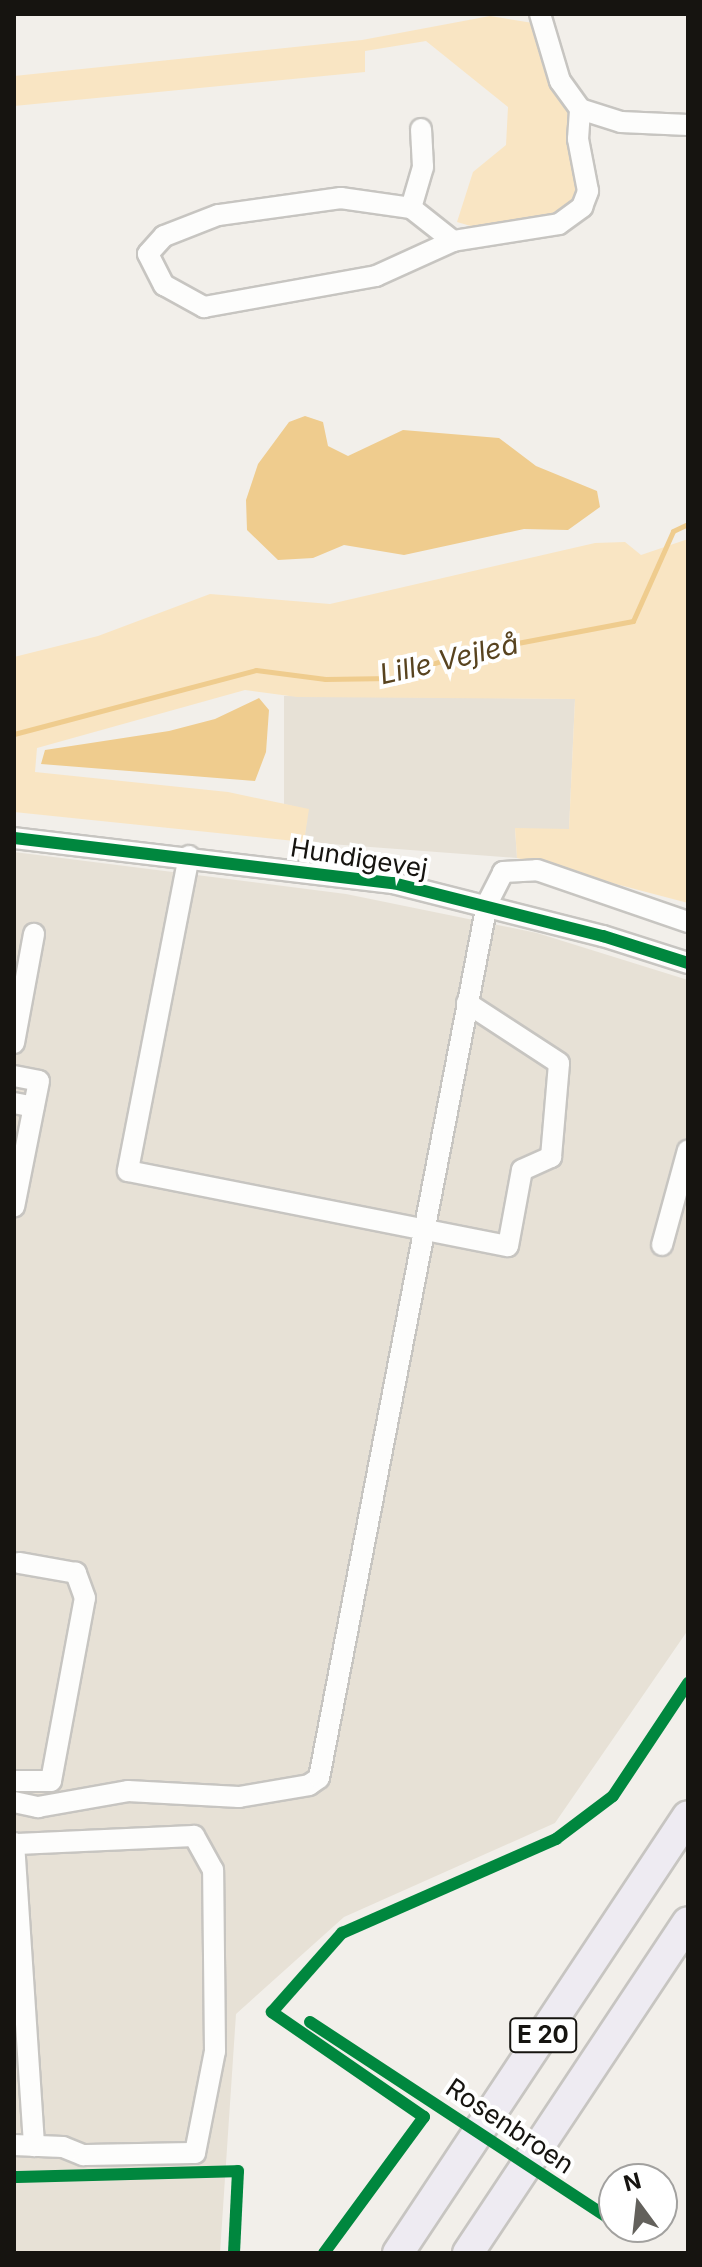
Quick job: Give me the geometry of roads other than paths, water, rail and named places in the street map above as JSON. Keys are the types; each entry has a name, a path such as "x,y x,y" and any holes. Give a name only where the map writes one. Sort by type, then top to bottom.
{"highway":[{"name":"E 20","path":"398,2253 688,1816"},
{"name":"E 20","path":"468,2253 688,1922"}],"street":[{"path":"540,14 560,81 580,109 621,122 688,125"},
{"path":"453,241 411,208 341,198 218,215 164,236 148,254 164,285 204,307 376,276 453,241 559,224 582,207 588,191 578,139 580,109"},
{"path":"411,208 423,167 421,129"},
{"name":"Hundigevej","path":"14,838 189,856 393,883 487,904 688,963"},
{"path":"189,856 128,1171 424,1233 508,1246 522,1170 551,1157 559,1063 467,1003"},
{"path":"14,1802 38,1807 128,1791 239,1797 309,1785 319,1778 487,904 503,872 537,870 688,922"},
{"path":"14,1043 34,934"},
{"path":"14,1076 39,1081 24,1105 14,1207"},
{"path":"662,1245 688,1150"},
{"path":"14,1781 51,1781 85,1598 76,1573 19,1563"},
{"path":"194,1836 213,1870 215,2051 195,2153 83,2155 63,2147 24,2146 15,1843 194,1836"}],"waterway":[{"name":"Lille Vejleå","path":"14,734 256,670 325,679 391,678 465,653 633,621 673,531 688,524"}]}
